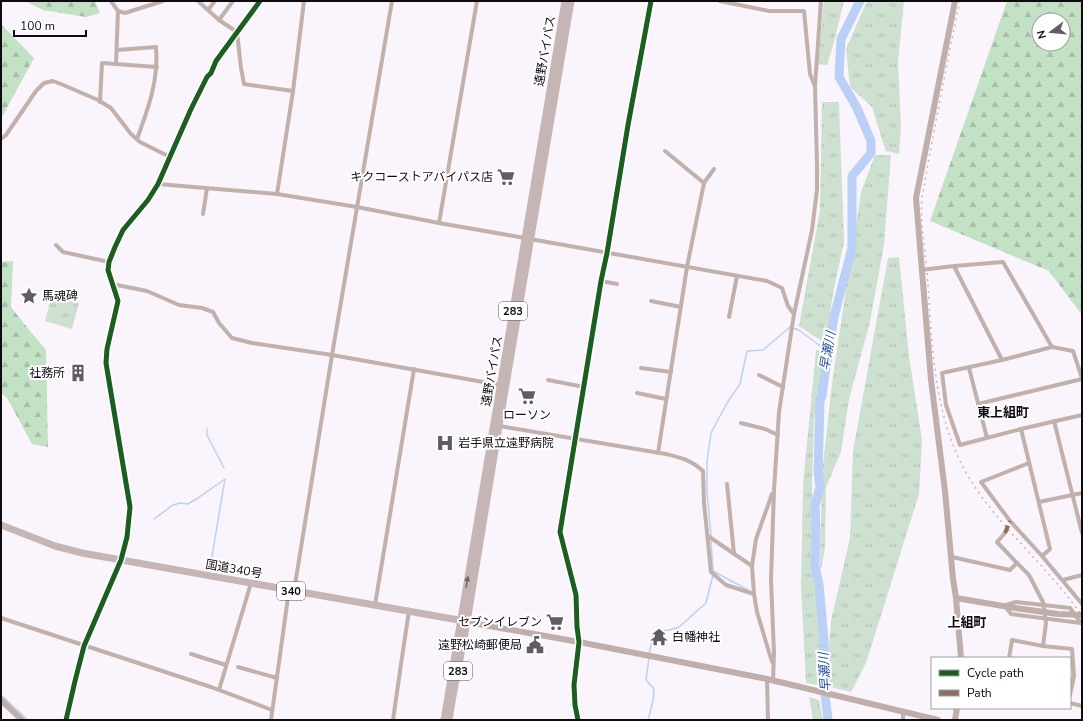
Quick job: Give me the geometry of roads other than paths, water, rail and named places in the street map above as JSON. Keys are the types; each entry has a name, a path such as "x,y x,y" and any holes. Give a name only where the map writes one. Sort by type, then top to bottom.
{"highway":[{"name":"遠野バイパス","path":"444,720 464,621 499,426 565,1"},
{"name":"遠野バイパス","path":"449,720 500,385 570,1"},
{"name":"国道340号","path":"1,525 55,546 82,553 464,621"}],"street":[{"path":"111,1 118,11 116,64"},
{"path":"118,11 125,12 164,1"},
{"path":"198,1 219,20 237,32 244,84 293,91"},
{"path":"208,10 215,1"},
{"path":"219,20 233,1"},
{"path":"66,720 84,646 121,560 127,537 130,507 106,363 107,349 118,302 108,270 108,262 123,230 148,200 158,184 191,109 216,61 260,1"},
{"path":"277,194 293,91 304,1"},
{"path":"271,720 392,1"},
{"path":"439,223 477,1"},
{"path":"578,720 575,705 574,685 579,642 576,595 560,532 601,281 650,1"},
{"path":"720,1 735,2 769,11 804,11 810,74 815,86"},
{"path":"768,720 774,666 771,580 774,490 779,412 794,314 812,230 818,165 815,86 821,1"},
{"path":"955,1 916,198 931,380 945,491 961,657"},
{"path":"117,50 156,47 156,74 150,104 137,139"},
{"path":"100,102 102,64 156,67"},
{"path":"1,139 6,135 36,92 44,84 52,81 111,108 131,134 140,142 170,157"},
{"path":"665,151 704,183"},
{"path":"658,453 687,267 704,183 714,169"},
{"path":"158,184 277,194 767,281 782,288 788,306 794,314"},
{"path":"203,214 207,188"},
{"path":"56,245 63,252 108,262"},
{"path":"922,270 1003,262 1052,347"},
{"path":"954,266 1002,360"},
{"path":"728,317 737,276"},
{"path":"601,281 617,284"},
{"path":"112,284 147,291 179,305 202,308 213,312 219,323 232,338 252,343 332,355 500,385"},
{"path":"651,301 681,307"},
{"path":"978,404 1082,378 1073,350 1052,347 969,368 942,373 946,405 960,445 1082,415"},
{"path":"641,368 671,372"},
{"path":"969,368 987,438"},
{"path":"375,605 414,369"},
{"path":"759,375 783,387"},
{"path":"548,380 584,387"},
{"path":"636,393 666,399"},
{"path":"1054,421 1082,533"},
{"path":"741,423 778,435"},
{"path":"499,426 658,453 685,459 694,463 703,471 704,504 711,572 726,585 754,594"},
{"path":"1021,429 1050,549 1042,556"},
{"path":"1029,463 981,482 1010,521 1063,580 1082,604"},
{"path":"727,484 734,554"},
{"path":"774,490 756,539 752,566 757,612 774,666"},
{"path":"1039,502 1082,493"},
{"path":"1005,533 997,542 1029,575 1044,605 1046,623 1043,646"},
{"path":"708,536 752,566"},
{"path":"952,557 1010,570 1017,563"},
{"path":"1063,580 1082,575"},
{"path":"219,690 251,583"},
{"path":"956,598 1058,614 1082,615"},
{"path":"1005,606 1016,602 1070,608 1081,624"},
{"path":"1005,606 1011,614 1081,624"},
{"path":"393,720 409,611"},
{"path":"1,618 219,690 272,710"},
{"path":"464,621 579,642 773,681 936,720"},
{"path":"1009,657 1012,640 1072,650 1072,676"},
{"path":"192,654 226,665"},
{"path":"238,667 277,678"},
{"path":"1,700 22,720"},
{"path":"1071,703 1082,706"},
{"path":"955,720 957,709"},
{"path":"903,711 903,720"}],"waterway":[{"name":"早瀬川","path":"828,720 824,685 824,640 819,584 815,567 815,506 820,487 818,472 820,400 822,396 834,317 852,248 852,176 871,153 871,141 857,108 839,77 841,39 860,1"},
{"path":"711,536 707,491 707,461 711,433 727,403 740,384 747,351 763,350 790,327 799,330 828,352"},
{"path":"207,429 207,435 224,468"},
{"path":"154,519 173,505 180,503 188,504 225,479 210,568"},
{"path":"711,540 713,572"},
{"path":"713,571 748,590"},
{"path":"649,654 653,637 657,631 679,627 706,603 713,575"},
{"path":"648,720 653,701 654,689 646,680 649,658"},
{"path":"1,695 28,720"}],"railway":[{"path":"960,1 922,198 922,226 927,271 930,324 936,376 941,403 947,428 956,453 980,495 994,513 1054,580 1082,616"}],"place":[{"name":"キクコーストアバイパス店","path":"506,177"},
{"name":"馬魂碑","path":"29,296"},
{"name":"社務所","path":"78,373"},
{"name":"ローソン","path":"527,396"},
{"name":"岩手県立遠野病院","path":"445,443"},
{"name":"セブンイレブン","path":"555,622"},
{"name":"白幡神社","path":"659,637"},
{"name":"遠野松崎郵便局","path":"535,645"}],"district":[{"name":"東上組町","path":"1003,413"},
{"name":"上組町","path":"967,623"}]}
